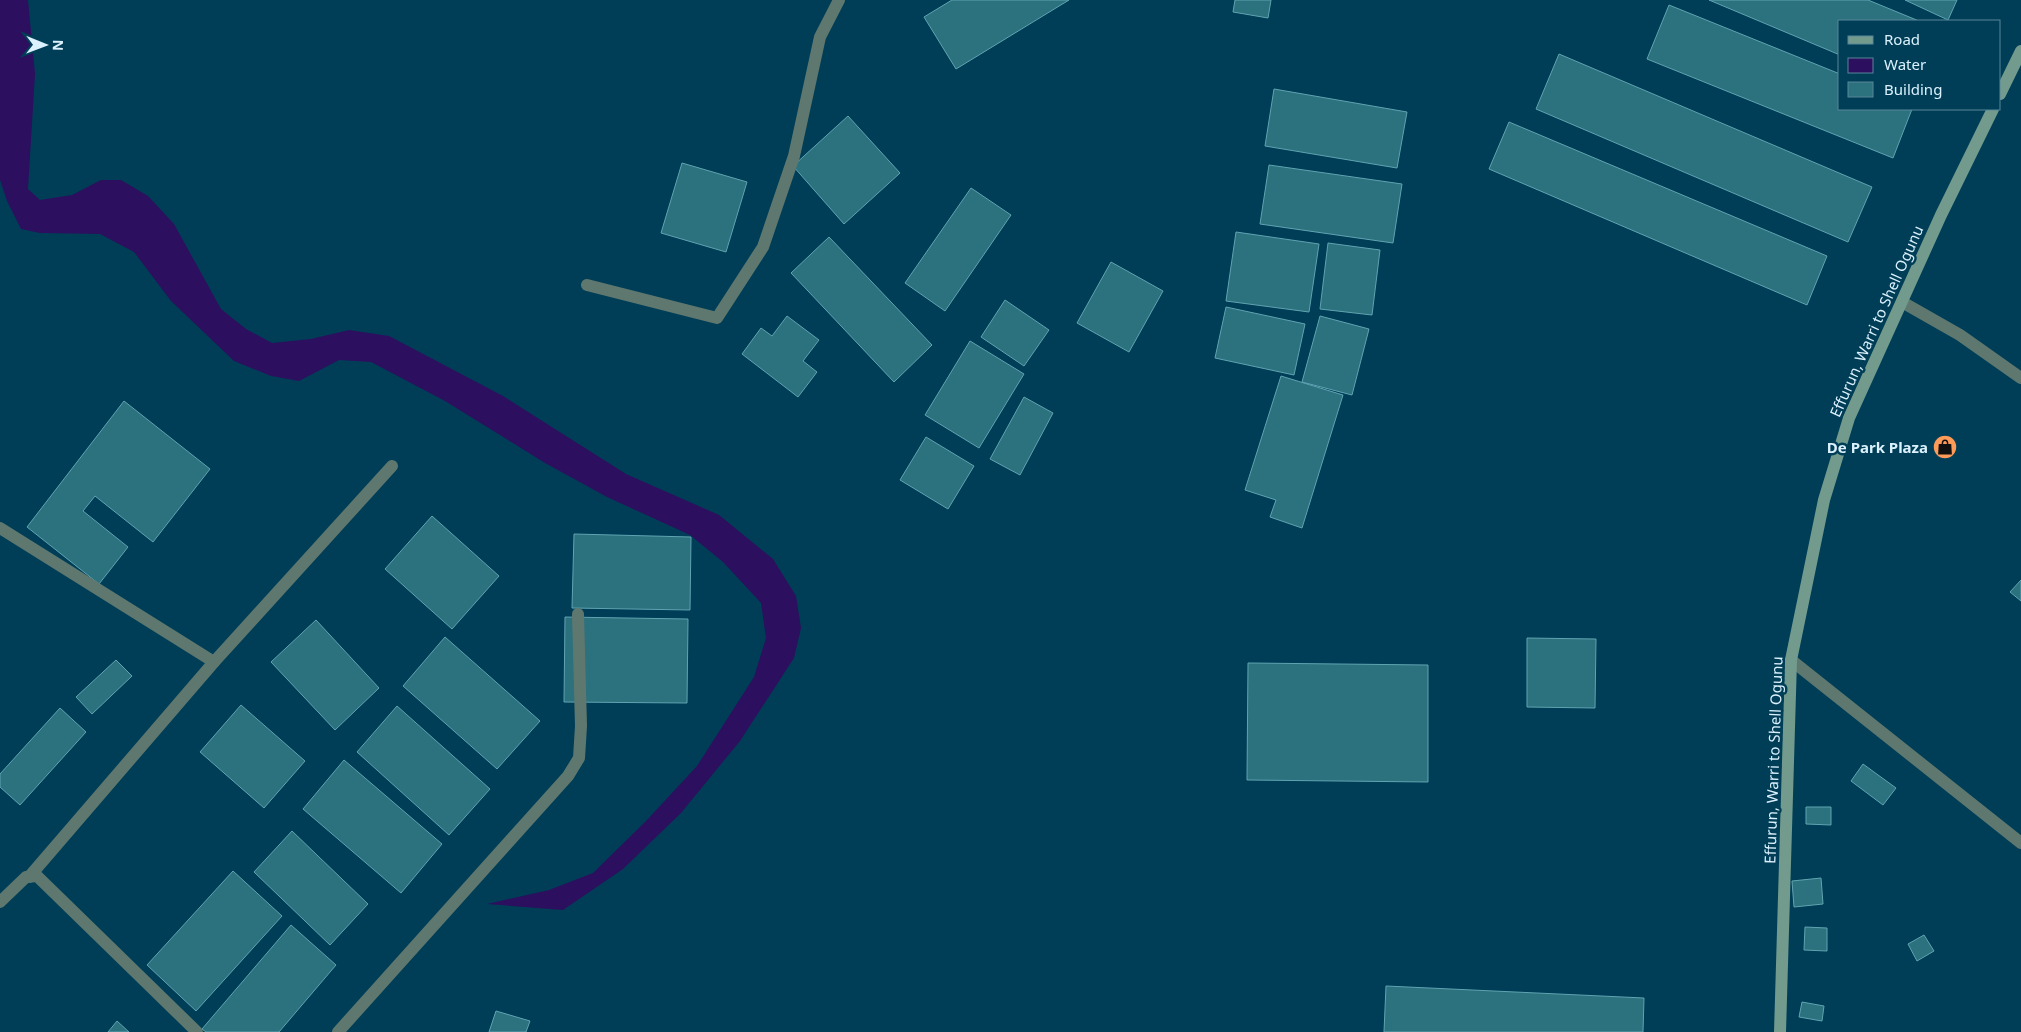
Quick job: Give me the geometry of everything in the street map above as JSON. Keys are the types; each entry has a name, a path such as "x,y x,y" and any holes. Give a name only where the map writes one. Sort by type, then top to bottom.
{"street":[{"path":"587,285 717,318 763,246 794,156 820,37 839,0"},
{"path":"2001,92 2021,50"},
{"name":"Effurun, Warri to Shell Ogunu","path":"1780,1032 1791,660 1824,500 1849,418 1993,110"},
{"path":"1902,302 1960,335 2021,378"},
{"path":"29,877 214,662 392,466"},
{"path":"0,528 214,662"},
{"path":"338,1032 568,776 579,758 581,726 578,614"},
{"path":"1791,660 2021,843"},
{"path":"0,902 26,877 37,876 197,1032"}],"water":[{"path":"0,0 28,0 35,74 28,189 40,200 72,195 101,180 121,180 148,196 174,224 221,309 246,329 272,343 311,339 349,330 389,336 503,396 626,474 719,515 773,559 796,596 801,628 794,658 740,741 681,813 623,869 563,910 487,904 549,890 593,873 646,821 697,766 754,677 766,638 761,603 723,562 690,535 607,497 545,463 445,401 371,362 339,360 299,381 271,376 234,361 171,301 134,252 100,234 40,233 21,229 7,201 0,180"}],"building":[{"path":"952,0 1069,0 956,69 924,17"},
{"path":"1235,0 1271,0 1268,18 1233,12"},
{"path":"1709,0 1868,0 1917,20 1838,20 1838,54"},
{"path":"1905,0 1957,0 1948,20"},
{"path":"1669,5 1838,73 1838,110 1912,110 1893,158 1647,59"},
{"path":"1559,54 1872,187 1848,242 1536,109"},
{"path":"1274,89 1407,112 1397,168 1265,146"},
{"path":"848,116 900,173 844,224 793,166"},
{"path":"1509,122 1827,256 1807,305 1489,169"},
{"path":"682,163 747,182 726,252 661,233"},
{"path":"1269,165 1402,184 1393,243 1260,224"},
{"path":"971,188 1011,215 945,311 905,283"},
{"path":"1236,232 1319,244 1309,312 1226,301"},
{"path":"829,237 932,345 894,382 791,273"},
{"path":"1328,243 1380,250 1372,315 1320,309"},
{"path":"1111,262 1163,291 1129,352 1077,323"},
{"path":"1005,300 1049,330 1024,366 981,337"},
{"path":"1226,307 1305,324 1294,375 1215,358"},
{"path":"787,316 819,340 803,361 817,372 798,397 742,354 761,328 772,336"},
{"path":"1320,316 1369,329 1352,395 1302,382"},
{"path":"970,341 1024,374 979,448 925,415"},
{"path":"1281,376 1343,395 1302,528 1270,517 1276,500 1245,490"},
{"path":"1024,397 1053,413 1020,475 990,459"},
{"path":"124,401 210,469 153,542 95,496 83,511 128,547 99,584 27,527"},
{"path":"926,437 974,466 948,509 900,480"},
{"path":"432,516 499,576 452,629 385,569"},
{"path":"574,534 691,537 690,610 572,608"},
{"path":"2021,580 2021,601 2010,592"},
{"path":"565,617 688,619 687,703 564,702"},
{"path":"316,620 379,688 335,730 271,662"},
{"path":"445,637 540,721 497,769 403,686"},
{"path":"1527,638 1596,639 1595,708 1527,707"},
{"path":"116,660 132,676 92,714 76,697"},
{"path":"1248,663 1428,665 1428,782 1247,780"},
{"path":"241,705 305,761 264,808 200,752"},
{"path":"397,706 490,789 449,835 357,752"},
{"path":"60,708 86,732 20,805 0,787 0,774"},
{"path":"344,760 442,844 401,893 303,809"},
{"path":"1863,764 1896,788 1883,805 1851,781"},
{"path":"1806,807 1831,807 1831,825 1806,824"},
{"path":"292,831 368,904 330,945 254,872"},
{"path":"233,871 282,916 196,1011 147,965"},
{"path":"1821,878 1823,904 1794,907 1792,881"},
{"path":"291,925 336,965 279,1032 206,1032 202,1029"},
{"path":"1805,927 1827,928 1827,951 1804,950"},
{"path":"1924,935 1934,951 1917,961 1908,944"},
{"path":"1386,986 1644,998 1643,1032 1384,1032"},
{"path":"1802,1002 1824,1006 1822,1021 1799,1017"},
{"path":"496,1011 530,1021 526,1032 489,1032"},
{"path":"117,1021 129,1032 108,1032"}],"place":[{"name":"De Park Plaza","path":"1945,447"}]}
